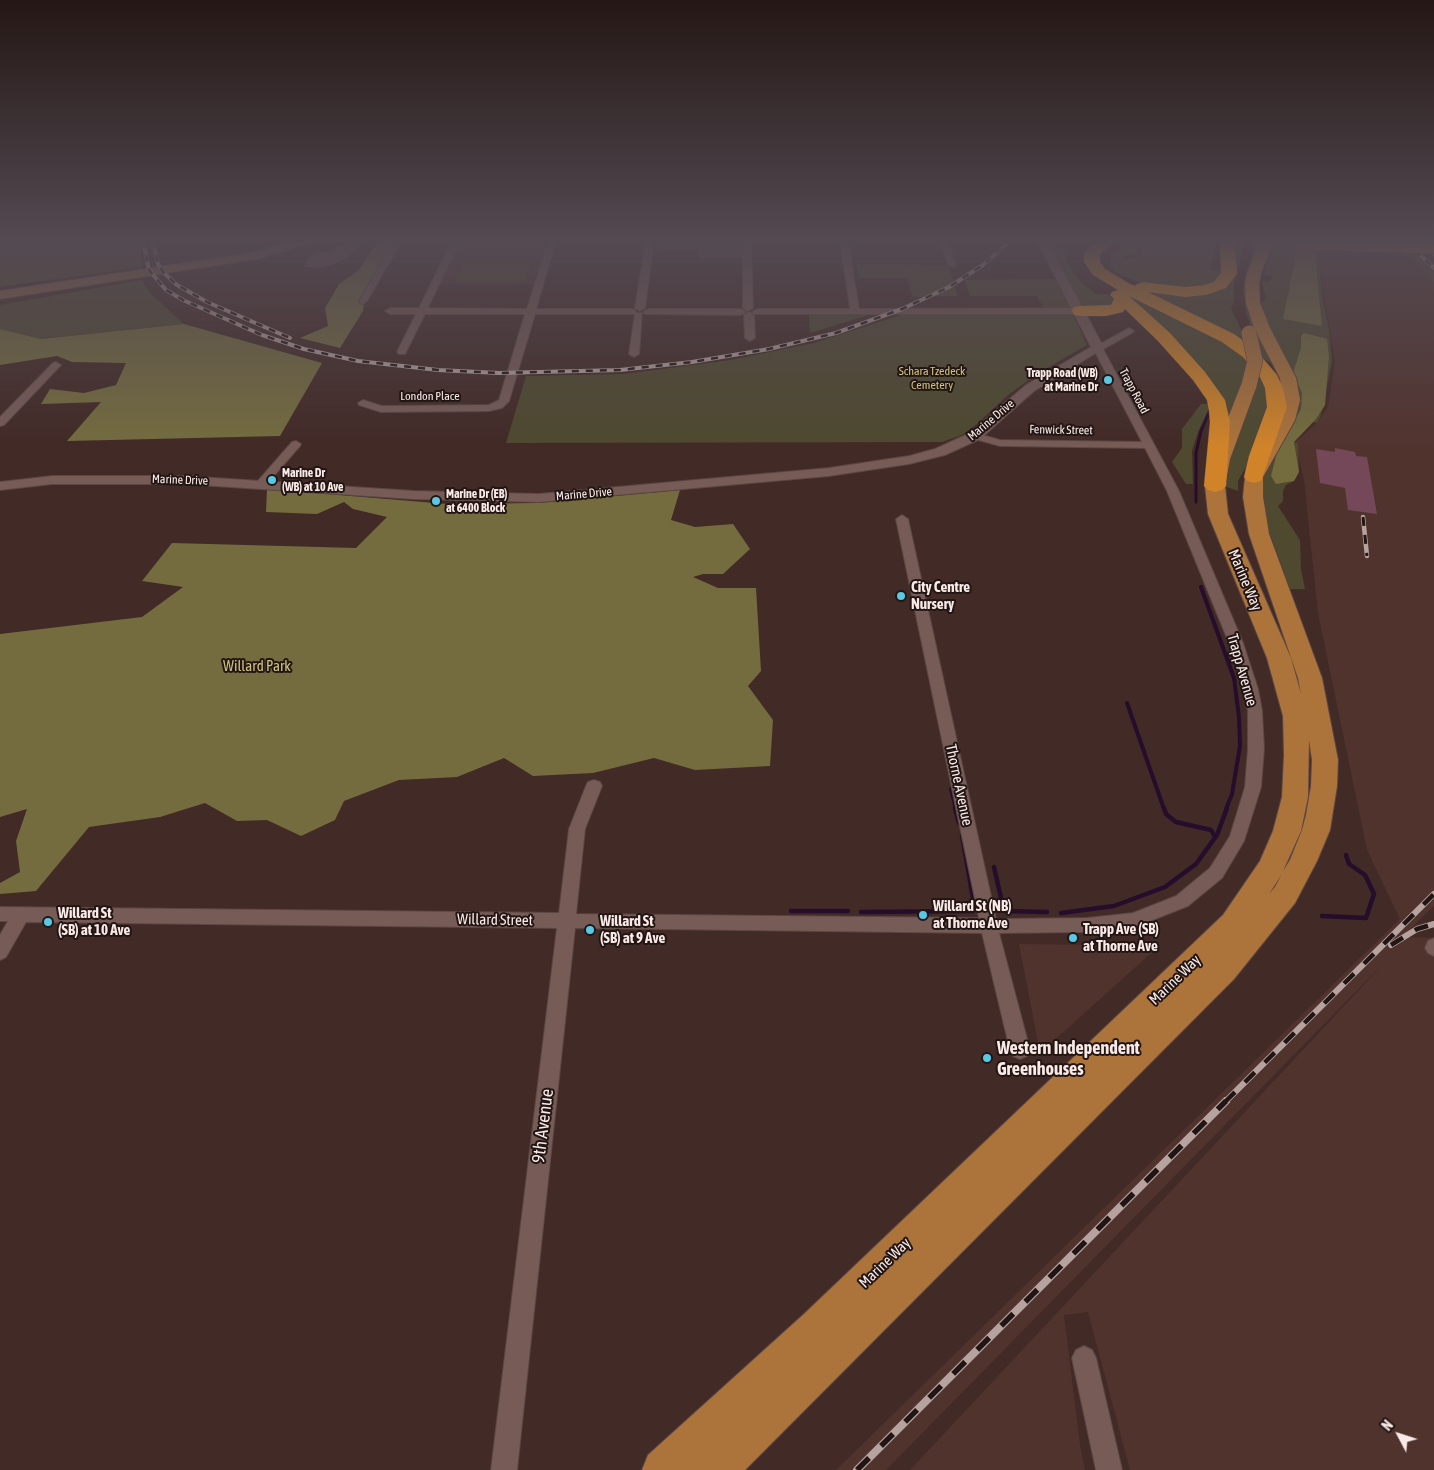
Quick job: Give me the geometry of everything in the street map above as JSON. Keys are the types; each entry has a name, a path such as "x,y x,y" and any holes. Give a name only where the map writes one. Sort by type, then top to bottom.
{"highway":[{"path":"1080,311 1111,310"},
{"path":"1137,310 1199,376 1216,400 1220,422 1215,486"},
{"path":"1170,310 1228,338 1249,353 1268,376 1274,388 1277,407 1259,456 1254,477"}],"main road":[{"name":"Marine Way","path":"663,1470 818,1328 1233,924 1272,866 1286,831 1295,797 1297,755 1295,716 1279,658 1218,514 1215,486 1221,459 1249,385 1255,361 1242,310"},
{"name":"Marine Way","path":"715,1470 1223,970 1285,895 1303,861 1316,830 1324,786 1325,760 1310,678 1259,534 1253,497 1254,477 1286,420 1291,400 1288,378 1256,310"}],"street":[{"path":"390,311 1080,311 1098,348"},
{"path":"402,352 422,311"},
{"name":"London Place","path":"363,403 381,409 489,408 498,406 504,401 530,311"},
{"path":"634,354 640,312"},
{"path":"749,312 750,338"},
{"name":"Marine Drive","path":"0,486 52,480 118,478 261,484 431,496 548,497 874,467 927,456 975,436 1030,388 1129,331"},
{"name":"Trapp Road","path":"1098,348 1149,445"},
{"path":"0,423 56,365"},
{"name":"Fenwick Street","path":"975,436 1000,443 1149,445"},
{"path":"261,484 296,444"},
{"name":"Trapp Avenue","path":"990,926 1087,925 1134,920 1160,912 1182,901 1216,873 1238,837 1244,819 1253,787 1256,749 1251,689 1236,643 1173,491 1149,445"},
{"name":"Thorne Avenue","path":"902,519 990,926 1020,1050"},
{"name":"9th Avenue","path":"504,1470 576,829 594,786"},
{"name":"Willard Street","path":"0,914 990,926"},
{"path":"0,952 21,914"},
{"path":"1084,1358 1109,1470"}],"shaded area":[{"path":"1326,310 1434,310 1434,906 1407,932 1409,937 1434,938 1434,1470 1130,1470 1088,1312 1064,1315 1080,1445 1085,1470 910,1470 1387,960 886,1470 836,1470 1400,919 1367,850 1318,613 1304,480 1295,442 1317,423 1328,407 1335,361"},
{"path":"1019,944 1159,946 1040,1053"}],"green space":[{"path":"0,310 168,310 184,324 41,339 0,329"},
{"path":"325,310 363,310 340,348 300,338 328,326"},
{"path":"1140,310 1167,310 1196,323 1254,363 1271,395 1253,455 1238,481 1238,491 1224,486 1232,412 1228,418"},
{"path":"1176,310 1231,310 1243,333 1253,333 1246,310 1260,310 1275,365"},
{"path":"1262,310 1325,310 1329,330 1332,361 1321,415 1317,423 1313,422 1294,442 1298,443 1299,472 1294,481 1286,485 1283,491 1283,501 1278,506 1300,540 1301,569 1305,589 1290,589 1266,523 1261,488 1264,474 1295,413"},
{"path":"1285,310 1320,310 1322,326 1283,319"},
{"name":"Schara Tzedeck Cemetery","path":"1073,314 1087,345 1037,374 1008,395 977,424 962,435 942,442 506,443 526,376 624,374 731,360 814,343 901,315"},
{"path":"809,315 869,315 810,333"},
{"path":"184,324 322,363 280,436 67,441 101,402 41,404 50,389 84,393 116,385 126,363 72,362 57,356 0,365 0,329 41,339"},
{"path":"1304,333 1327,339 1329,357 1325,405 1316,419 1294,442 1299,472 1294,481 1276,484 1271,476 1277,452 1301,409 1302,393 1293,373 1301,348 1301,336"},
{"path":"1201,404 1211,404 1198,432 1192,451 1193,484 1186,484 1172,462 1182,448 1182,429"},
{"name":"Willard Park","path":"267,489 447,504 539,503 680,490 671,520 695,527 733,524 750,549 723,574 703,574 693,577 718,588 756,588 761,671 748,686 773,720 770,766 695,770 654,758 593,773 533,776 504,758 457,777 399,780 344,801 335,820 301,836 267,820 237,821 205,803 160,817 89,827 36,891 0,894 0,883 20,872 16,841 27,809 0,817 0,634 142,617 183,587 142,581 172,543 356,548 387,517 353,509 344,502 317,514 266,512"}],"building":[{"path":"1335,448 1355,452 1356,456 1367,457 1377,514 1348,510 1345,488 1320,483 1316,449 1335,452"}],"waterway":[{"path":"1196,502 1196,453 1201,431 1211,408"},
{"path":"1201,587 1234,678 1239,717 1240,746 1232,794 1226,809"},
{"path":"1127,703 1164,809"},
{"path":"951,789 956,809"},
{"path":"955,808 959,823"},
{"path":"1164,808 1166,814 1176,822 1211,830 1215,837"},
{"path":"1061,913 1114,906 1165,887 1196,864 1217,835 1227,808"},
{"path":"861,912 973,911 975,909 962,835"},
{"path":"1322,916 1366,918 1374,894 1365,875 1349,864 1346,855"},
{"path":"994,867 1004,911 1047,912"},
{"path":"791,911 848,911"}],"railway":[{"path":"205,310 262,335 304,349 358,361 438,370 499,373 620,370 692,362 769,349 836,333 900,310"},
{"path":"225,310 290,338"},
{"path":"1363,517 1367,556"},
{"path":"1225,1102 1434,894"},
{"path":"1391,945 1417,929 1434,924"},
{"path":"857,1470 1225,1102"}],"place":[{"name":"Trapp Road (WB) at Marine Dr","path":"1108,380"},
{"name":"Marine Dr (WB) at 10 Ave","path":"272,480"},
{"name":"Marine Dr (EB) at 6400 Block","path":"436,501"},
{"name":"City Centre Nursery","path":"901,596"},
{"name":"Willard St (NB) at Thorne Ave","path":"923,915"},
{"name":"Willard St (SB) at 10 Ave","path":"48,922"},
{"name":"Willard St (SB) at 9 Ave","path":"590,930"},
{"name":"Trapp Ave (SB) at Thorne Ave","path":"1073,938"},
{"name":"Western Independent Greenhouses","path":"987,1058"}]}
